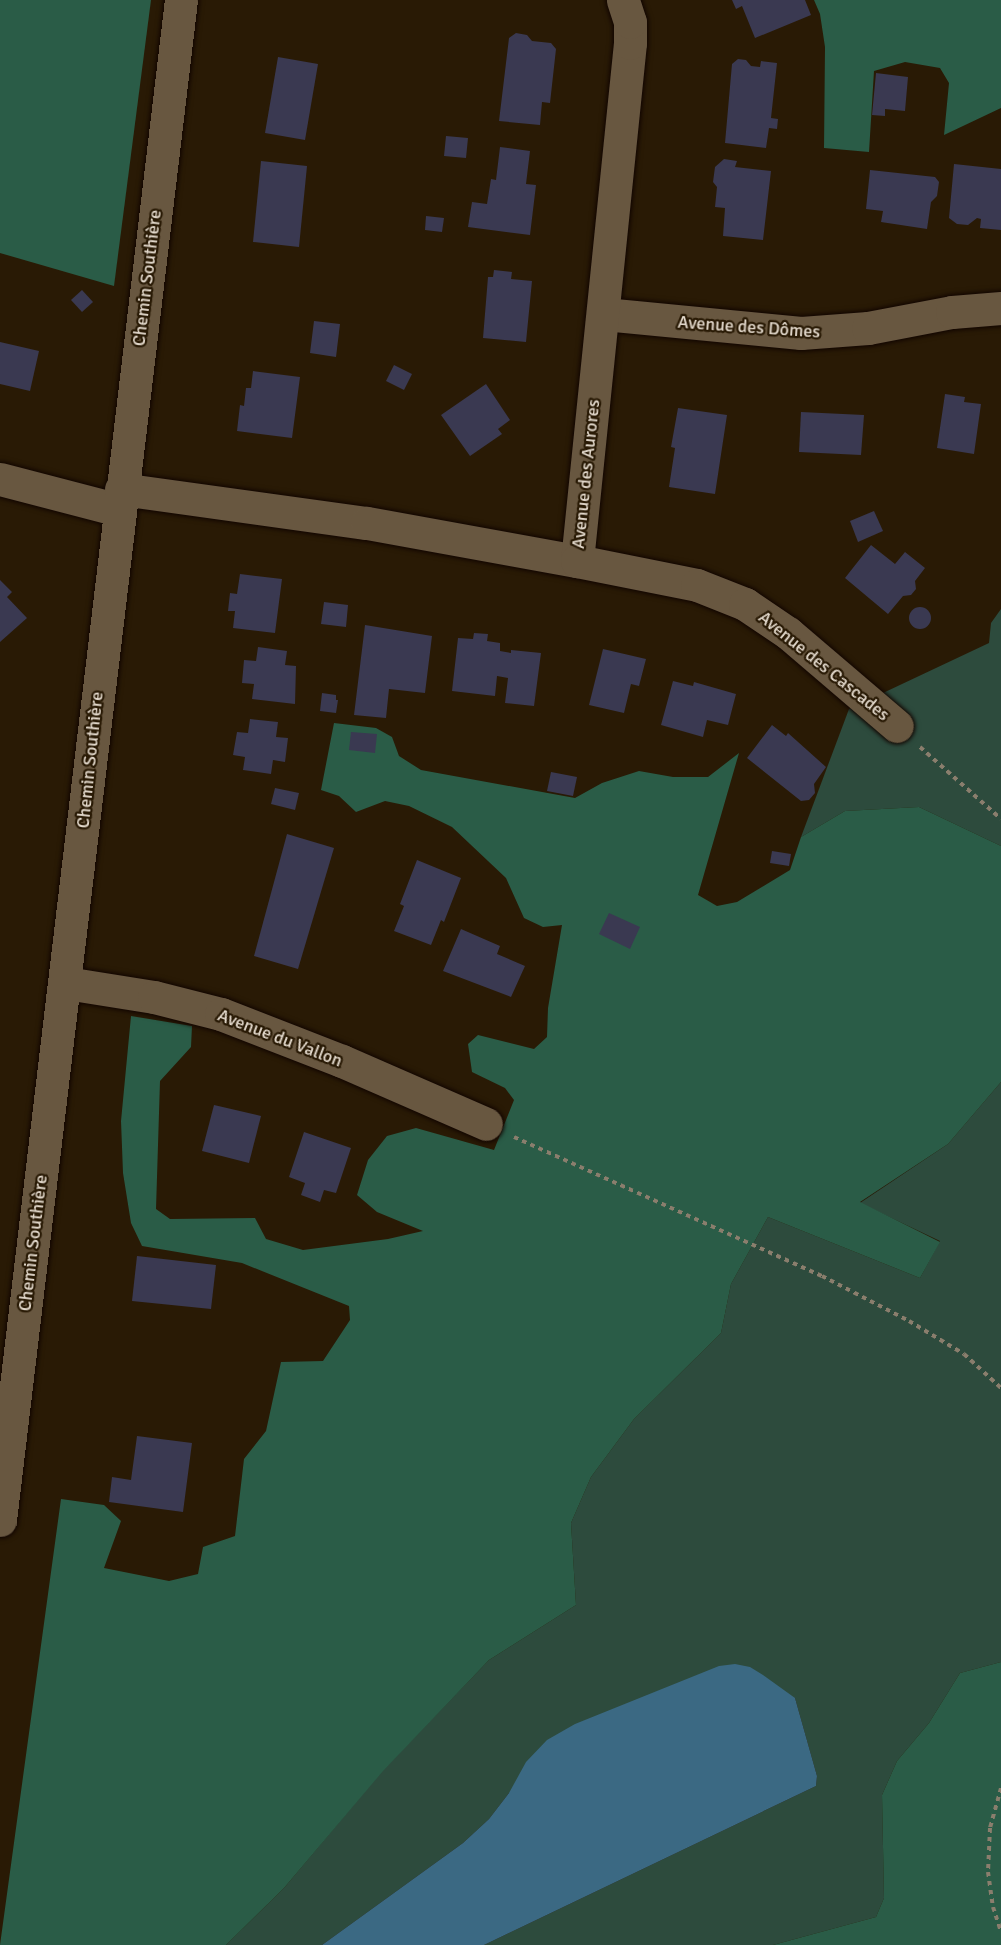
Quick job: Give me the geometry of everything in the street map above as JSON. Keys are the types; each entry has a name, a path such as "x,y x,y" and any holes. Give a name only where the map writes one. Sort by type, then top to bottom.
{"street":[{"name":"Chemin Southière","path":"0,1520 4,1453 66,983 120,499 181,0"},
{"name":"Avenue des Aurores","path":"0,479 120,499 368,523 577,561 630,43 630,22 623,0"},
{"name":"Avenue des Dômes","path":"604,314 801,333 868,328 952,312 1001,308"},
{"name":"Avenue des Cascades","path":"577,561 697,585 745,604 788,633 897,726"},
{"name":"Avenue du Vallon","path":"66,983 154,997 221,1014 342,1061 486,1124"}],"path":[{"path":"897,726 1001,819"},
{"path":"486,1124 822,1276 909,1321 964,1354 1001,1388"},
{"path":"1001,1788 990,1828 988,1872 993,1907 1001,1931"}],"green space":[{"path":"0,0 151,0 114,286 0,253"},
{"path":"814,0 1001,0 1001,108 944,135 949,83 940,68 905,62 874,71 869,152 824,148 825,47 820,14"},
{"path":"1001,609 1001,846 919,807 845,811 801,837 849,709 989,643 991,623"},
{"path":"334,723 376,728 392,737 399,756 421,770 575,798 602,783 639,771 673,777 708,777 739,753 698,895 717,906 737,902 790,870 801,837 845,811 919,807 1001,846 1001,1082 948,1144 860,1202 940,1242 920,1278 768,1217 731,1284 721,1333 634,1419 591,1477 571,1523 576,1605 489,1660 383,1771 284,1888 226,1945 0,1945 61,1499 104,1505 121,1521 104,1568 169,1581 198,1574 203,1547 235,1536 244,1459 266,1431 281,1362 323,1361 350,1320 349,1306 242,1263 142,1246 131,1223 123,1173 121,1121 131,1016 192,1026 191,1047 160,1081 156,1209 170,1219 255,1218 266,1239 303,1250 388,1239 423,1231 377,1212 357,1195 368,1160 387,1136 416,1128 494,1150 514,1100 505,1088 472,1072 468,1044 478,1035 534,1049 547,1037 548,1008 562,925 543,927 524,918 506,878 452,827 409,806 385,801 356,812 339,796 321,790"},
{"path":"1001,1082 1001,1662 960,1673 929,1723 897,1761 882,1795 884,1898 876,1917 773,1945 484,1945 816,1786 817,1776 795,1698 509,1793 489,1819 463,1843 322,1945 226,1945 284,1888 382,1771 489,1660 576,1605 571,1523 591,1477 634,1419 721,1333 731,1284 768,1217 920,1278 940,1241 860,1203 948,1144"},
{"path":"1001,1662 1001,1945 773,1945 876,1917 884,1898 882,1795 897,1761 929,1723 960,1673"}],"water":[{"path":"735,1664 750,1667 795,1698 817,1776 816,1786 484,1945 322,1945 463,1843 489,1819 509,1793 526,1762 547,1740 575,1724 719,1666"}],"building":[{"path":"732,0 805,0 811,15 755,38 742,6 736,9"},
{"path":"516,33 527,35 532,41 551,43 556,49 550,103 542,102 540,125 499,121 509,38"},
{"path":"278,57 318,64 305,140 265,133"},
{"path":"738,59 746,60 751,66 760,67 761,61 777,63 771,118 778,119 777,129 769,128 766,148 725,143 732,64"},
{"path":"876,73 908,77 905,111 885,109 885,116 872,115"},
{"path":"446,136 468,138 466,158 444,156"},
{"path":"500,147 530,151 526,184 536,185 530,235 468,227 472,202 487,204 491,179 496,180"},
{"path":"724,159 737,161 735,167 771,171 763,240 723,236 725,208 715,207 717,187 713,182 715,167"},
{"path":"261,161 307,166 299,247 253,242"},
{"path":"954,164 1001,169 1001,230 980,228 981,219 977,218 968,225 957,224 949,218"},
{"path":"870,170 935,177 939,182 937,196 931,202 927,229 881,222 883,211 866,209"},
{"path":"426,216 444,218 442,232 425,230"},
{"path":"494,270 512,272 511,279 532,281 526,342 483,338 488,277 493,277"},
{"path":"82,290 93,302 82,312 71,300"},
{"path":"314,321 340,324 336,357 310,353"},
{"path":"0,342 39,351 30,391 0,384"},
{"path":"394,365 412,374 404,390 386,381"},
{"path":"253,371 300,377 292,438 237,431 240,405 244,406 246,388 251,388"},
{"path":"486,384 510,420 498,429 502,434 470,456 441,415"},
{"path":"945,394 965,397 964,402 981,404 974,454 937,448"},
{"path":"678,408 727,415 715,494 669,487 675,448 671,447"},
{"path":"801,412 864,415 861,455 799,452"},
{"path":"874,511 883,531 858,542 850,521"},
{"path":"871,545 895,564 905,552 925,568 915,581 916,589 911,595 903,596 888,614 845,578"},
{"path":"240,574 282,579 275,633 233,628 235,611 228,611 230,593 237,594"},
{"path":"0,580 12,592 7,597 27,618 0,642"},
{"path":"324,602 348,605 346,627 321,624"},
{"path":"920,607 928,610 931,618 928,626 920,629 912,626 909,618 912,610"},
{"path":"365,625 432,636 425,693 389,689 386,718 354,715"},
{"path":"474,633 488,634 487,641 500,643 500,651 541,653 534,706 505,703 508,678 497,676 495,696 452,691 458,638 473,639"},
{"path":"258,647 287,651 285,665 296,666 295,704 252,699 254,684 242,683 244,660 256,661"},
{"path":"603,649 646,659 639,686 631,684 624,713 589,705"},
{"path":"673,681 693,686 694,682 736,694 728,725 707,720 703,737 661,725"},
{"path":"322,693 336,695 336,700 338,700 336,713 320,711"},
{"path":"250,719 278,722 276,737 288,738 285,762 273,760 271,774 243,770 245,757 233,755 237,732 248,733"},
{"path":"772,725 786,736 788,733 826,767 814,784 815,793 809,800 801,801 747,758"},
{"path":"351,732 377,734 375,753 349,750"},
{"path":"551,772 577,777 573,796 547,791"},
{"path":"275,788 299,793 295,810 271,804"},
{"path":"287,834 334,848 298,969 254,956"},
{"path":"772,851 791,854 789,866 770,863"},
{"path":"417,860 461,878 444,922 441,920 431,945 394,931 404,906 400,904"},
{"path":"609,913 640,927 630,949 599,934"},
{"path":"461,929 500,946 497,954 525,966 511,997 443,971"},
{"path":"214,1105 261,1116 249,1163 202,1151"},
{"path":"304,1132 351,1148 336,1193 324,1190 320,1202 301,1195 305,1183 289,1177"},
{"path":"137,1256 216,1265 211,1309 132,1301"},
{"path":"137,1436 192,1443 183,1512 109,1502 112,1477 131,1480"}]}
